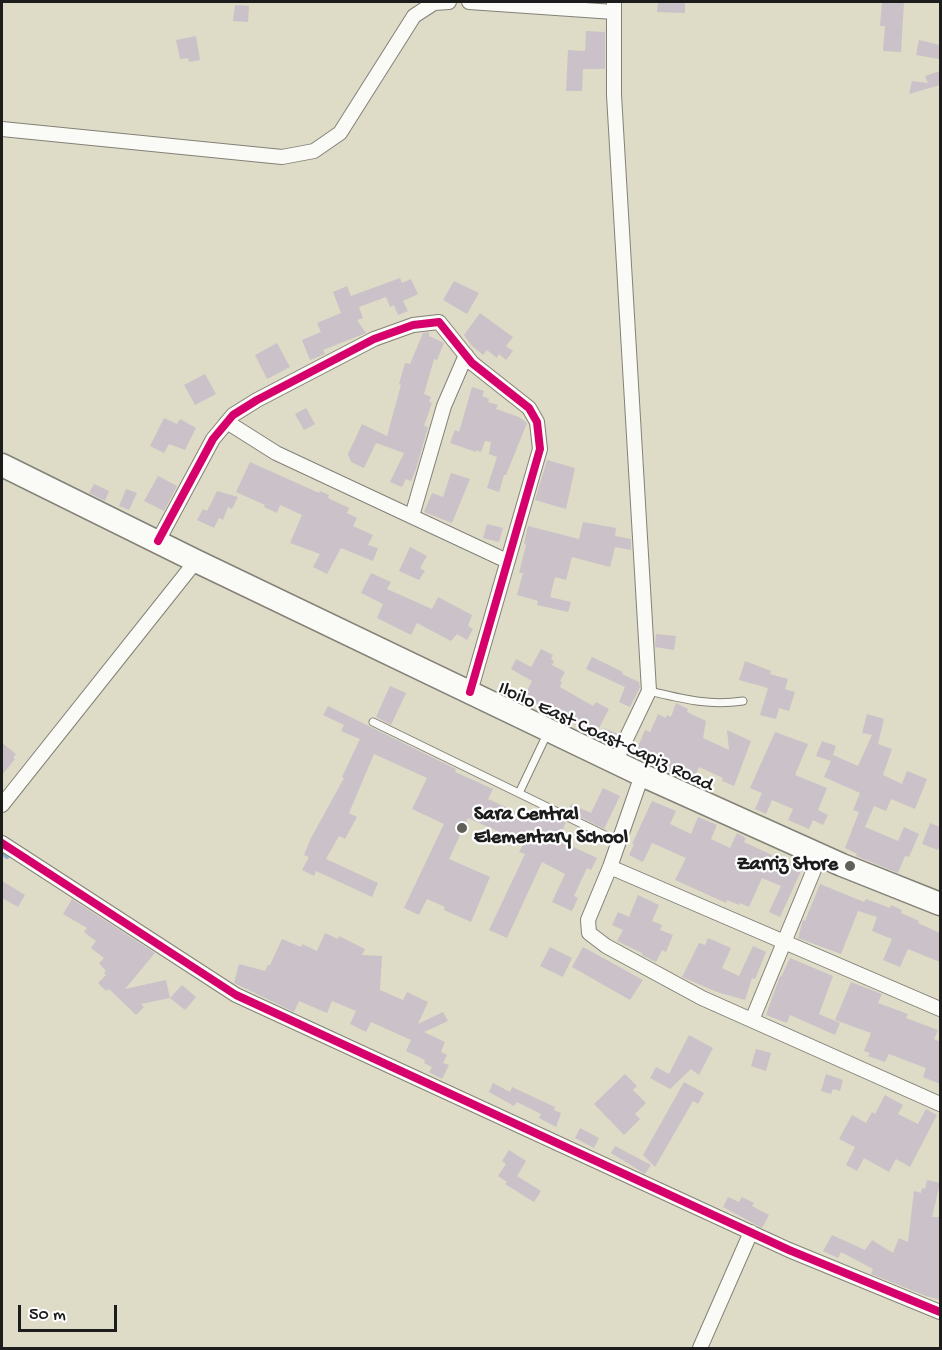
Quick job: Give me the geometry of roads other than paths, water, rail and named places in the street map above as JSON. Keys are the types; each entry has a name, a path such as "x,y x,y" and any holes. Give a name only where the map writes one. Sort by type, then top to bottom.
{"main road":[{"name":"Iloilo East Coast-Capiz Road","path":"2,465 196,561 642,775 820,855 940,904"}],"street":[{"path":"2,129 282,157 314,150 340,133 414,16 434,3 449,2"},
{"path":"469,2 614,7 614,95 649,691 615,762"},
{"path":"158,541 213,439 233,415 257,400 374,339 413,325 439,321 472,363 529,408 537,422 540,450 470,692"},
{"path":"412,516 444,406 466,355"},
{"path":"228,422 276,453 507,561"},
{"path":"2,805 196,561"},
{"path":"642,775 610,867 588,920 589,933 606,946 702,998 940,1104"},
{"path":"2,843 236,996 752,1232 940,1312"},
{"path":"752,1020 820,855"},
{"path":"610,867 940,1009"},
{"path":"700,1348 752,1232"}],"lane":[{"path":"649,691 697,703 725,704 743,701"},
{"path":"373,722 619,842"},
{"path":"519,793 549,730"}],"waterway":[{"path":"2,853 7,857"}],"place":[{"name":"Sara Central Elementary School","path":"462,828"},
{"name":"Zarriz Store","path":"850,866"}]}
